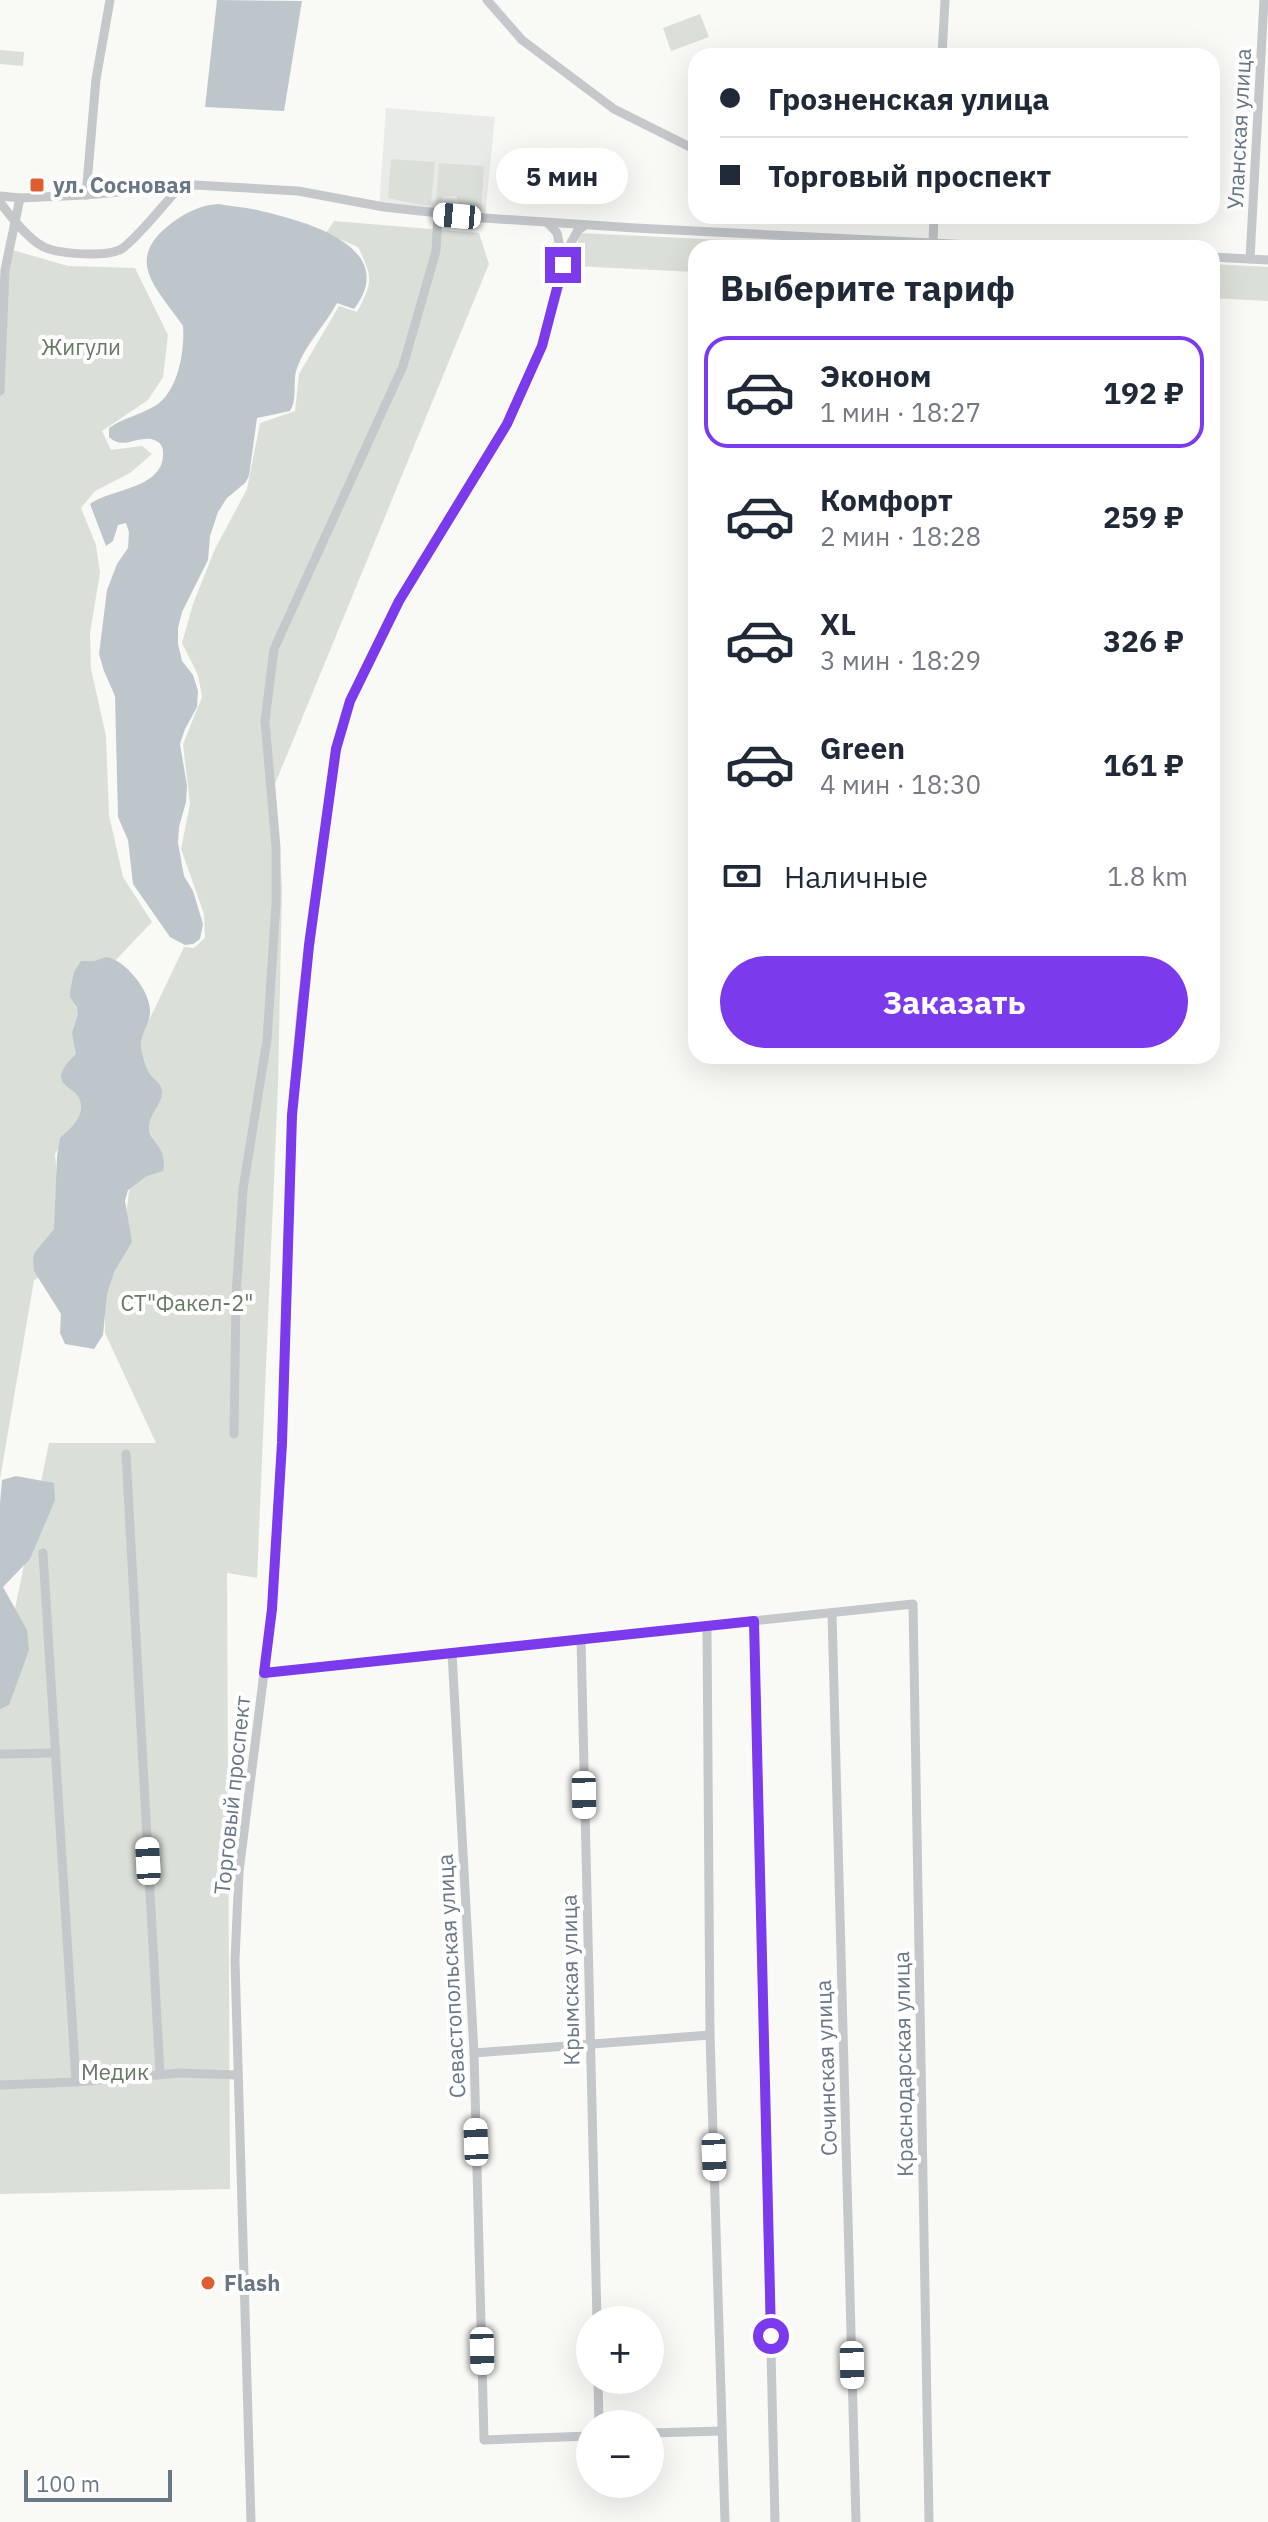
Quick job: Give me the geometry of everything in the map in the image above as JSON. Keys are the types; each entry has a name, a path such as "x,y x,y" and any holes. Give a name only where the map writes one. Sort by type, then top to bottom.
{"street":[{"path":"86,195 96,79 110,0"},
{"path":"487,0 522,40 614,109 688,146"},
{"path":"942,48 945,0"},
{"name":"Уланская улица","path":"1250,259 1264,0"},
{"path":"0,196 86,195 195,185 298,191 438,214 548,223 875,240"},
{"path":"0,202 14,221 41,246 57,251 105,255 122,249 179,188"},
{"path":"0,391 5,270 20,198"},
{"path":"234,1434 236,1296 243,1189 267,1040 276,904 276,847 265,721 274,649 403,366 436,251 438,214"},
{"path":"548,223 557,233 563,265"},
{"name":"Торговый проспект","path":"251,2522 237,2075 235,1960 239,1872 272,1609 282,1443 292,1115 303,988 336,749 350,701 399,601 507,424 542,346 571,243 578,230 585,225"},
{"path":"1220,257 1268,260"},
{"path":"126,1454 160,2074"},
{"path":"43,1553 76,2082"},
{"name":"Краснодарская улица","path":"832,1613 913,1604 929,2522"},
{"path":"264,1673 832,1613"},
{"name":"Сочинская улица","path":"832,1613 856,2522"},
{"path":"754,1621 775,2522"},
{"path":"707,1628 710,2035 725,2522"},
{"name":"Крымская улица","path":"581,1639 597,2306"},
{"name":"Севастопольская улица","path":"452,1653 474,2053 484,2440 576,2437"},
{"path":"0,1754 56,1753"},
{"path":"474,2053 710,2035"},
{"path":"0,2085 160,2074 237,2075"},
{"path":"664,2433 722,2431"}],"shaded area":[{"path":"217,0 302,1 284,111 205,107"},
{"path":"386,108 495,117 485,216 379,209"},
{"path":"218,204 301,222 342,240 357,253 365,269 365,287 354,309 337,303 305,351 296,373 290,411 257,418 249,476 218,512 210,536 208,560 182,612 178,644 182,661 193,675 198,691 197,707 180,744 187,786 178,843 184,876 193,891 203,924 200,939 185,945 170,937 133,884 128,840 118,817 115,696 99,654 107,590 117,564 128,548 129,532 126,523 118,525 113,541 106,546 90,504 147,480 161,464 163,449 158,442 145,439 119,443 109,437 109,428 163,400 174,381 181,359 183,326 149,274 149,249 157,236 178,218 200,207"},
{"path":"106,957 129,970 142,987 149,1004 150,1017 141,1047 148,1071 162,1091 149,1126 164,1162 163,1171 147,1176 128,1190 125,1201 132,1242 114,1272 107,1294 103,1335 94,1349 65,1344 60,1333 61,1314 34,1271 33,1258 54,1229 60,1138 74,1124 81,1107 77,1095 61,1079 65,1067 76,1054 72,1033 78,1014 70,997 74,972 81,961"},
{"path":"16,1476 54,1483 55,1500 30,1559 3,1587 27,1630 29,1650 9,1705 0,1709 0,1503 2,1480"}],"green space":[{"path":"700,14 709,37 671,51 663,28"},
{"path":"0,50 24,52 23,66 0,64"},
{"path":"391,159 435,162 431,204 426,206 388,198"},
{"path":"439,163 484,166 481,210 467,210 457,201 457,196 443,196 436,203"},
{"path":"334,221 479,233 489,264 275,784 282,887 278,1085 257,1578 227,1573 230,2189 0,2194 0,1682 49,1443 156,1443 105,1333 105,1310 107,1275 127,1208 131,1175 157,1149 131,1058 184,947 194,948 205,938 204,914 181,849 190,804 183,744 202,697 198,675 182,643 193,604 215,549 247,489 260,423 295,411 299,374 339,306 357,312 366,294 368,273 358,247 326,233"},
{"path":"580,233 721,240 688,240 688,272 573,266"},
{"name":"Жигули","path":"9,249 68,266 135,268 168,335 163,377 148,400 102,431 111,450 142,446 152,454 130,473 95,491 81,508 96,545 100,573 90,633 91,669 106,736 109,815 123,877 152,922 112,964 80,1009 82,1126 65,1139 55,1154 58,1187 55,1268 34,1280 0,1479 0,301"},
{"path":"1220,264 1268,267 1268,301 1220,298"}],"place":[{"name":"ул. Сосновая","path":"37,185"},
{"name":"Flash","path":"208,2283"}],"route":[{"path":"563,265 542,346 507,424 399,601 350,701 336,749 302,1002 292,1115 282,1443 272,1609 264,1673 754,1621 771,2336"}],"park label":[{"name":"СТ\"Факел-2\"","path":"187,1303"},
{"name":"Медик","path":"115,2072"}]}
